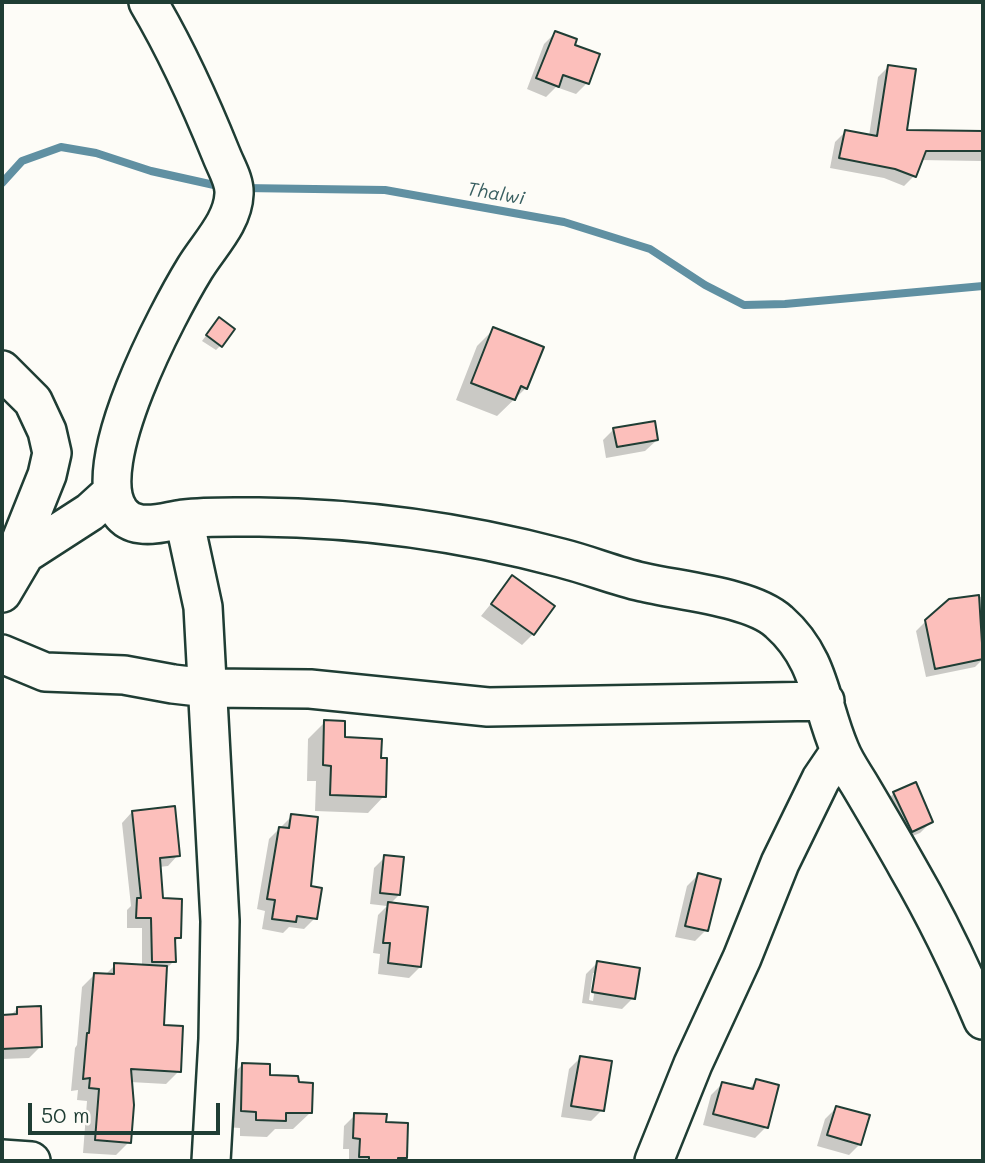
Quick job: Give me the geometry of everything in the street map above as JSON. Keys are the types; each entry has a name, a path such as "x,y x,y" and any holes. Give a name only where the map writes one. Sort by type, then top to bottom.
{"street":[{"path":"148,2 170,39 202,106 235,188 233,208 195,267 158,337 131,399 115,447 112,492 122,516 136,524 215,517 340,519 445,533 561,558 619,577 738,601 767,612 794,637 808,659 825,701 840,751 913,876 966,980 983,1020"},
{"path":"2,370 33,401 47,431 52,453 47,475 14,555 2,593"},
{"path":"14,555 90,512 112,492"},
{"path":"184,519 203,607 220,921 218,1039 211,1161"},
{"path":"2,654 45,672 124,675 208,688 310,689 488,707 825,701"},
{"path":"654,1161 780,863 821,779 840,751"},
{"path":"2,1159 31,1161"}],"building":[{"path":"555,31 577,39 575,45 600,54 589,84 563,75 559,87 536,78"},
{"path":"888,65 916,69 907,130 983,131 983,151 926,151 916,177 895,169 839,158 845,130 877,136"},
{"path":"219,317 235,329 222,347 206,335"},
{"path":"493,327 544,347 527,389 521,386 515,400 471,383"},
{"path":"655,421 658,440 617,447 613,428"},
{"path":"512,575 555,606 534,635 491,604"},
{"path":"979,595 983,659 935,669 925,620 949,599"},
{"path":"324,720 345,721 345,737 382,739 381,758 387,758 386,797 330,795 331,766 323,765"},
{"path":"916,782 933,822 912,832 893,792"},
{"path":"175,806 180,856 160,858 163,898 182,899 181,938 175,938 176,962 152,962 151,918 136,918 137,898 141,898 132,811"},
{"path":"291,814 318,817 311,886 322,888 317,919 297,916 296,922 272,919 275,900 267,899 279,827 289,828"},
{"path":"384,855 404,857 400,895 380,893"},
{"path":"698,873 721,879 708,931 685,926"},
{"path":"388,902 428,907 421,967 388,963 390,943 383,943"},
{"path":"597,961 640,968 635,999 592,992"},
{"path":"114,963 167,966 164,1025 183,1026 181,1072 131,1069 134,1105 131,1143 95,1140 99,1089 89,1088 90,1078 83,1079 94,973 114,974"},
{"path":"41,1006 42,1047 2,1049 2,1015 17,1014 17,1007"},
{"path":"580,1056 612,1061 604,1111 571,1106"},
{"path":"242,1063 270,1064 270,1075 298,1076 299,1082 313,1083 312,1113 286,1113 286,1121 256,1120 256,1112 241,1111"},
{"path":"756,1079 779,1085 768,1128 713,1114 722,1082 753,1089"},
{"path":"836,1106 870,1115 861,1145 827,1135"},
{"path":"354,1113 387,1114 386,1122 408,1123 407,1158 398,1158 398,1161 369,1161 369,1157 359,1157 360,1139 353,1138"}],"waterway":[{"name":"Thalwi","path":"2,183 22,161 61,147 96,153 151,171 223,187"},
{"name":"Thalwi","path":"243,188 385,190 564,222 650,249 705,285 744,305 785,304 983,286"}]}
